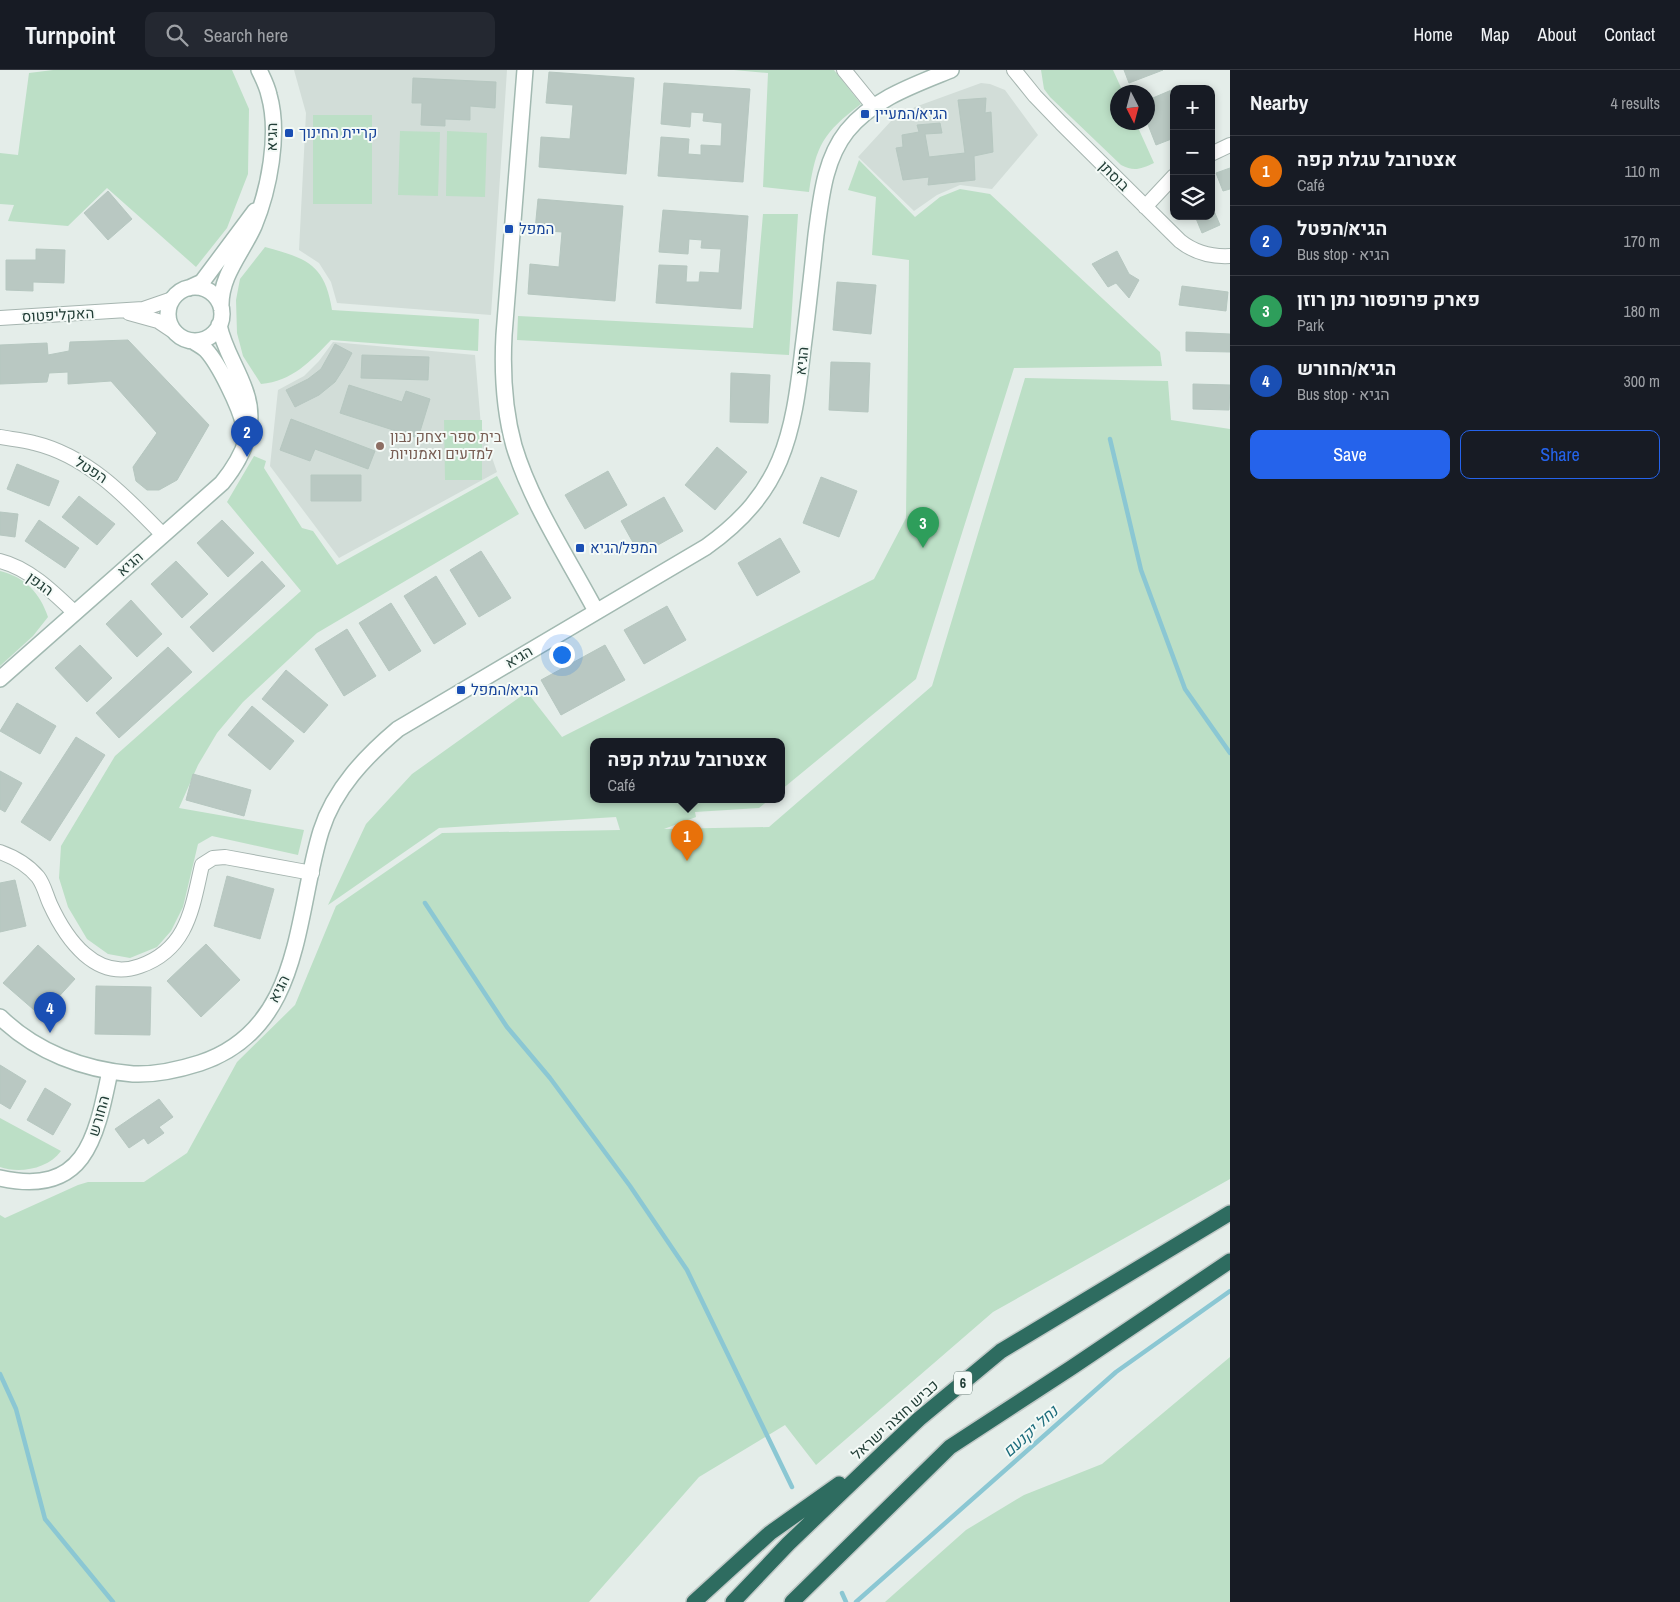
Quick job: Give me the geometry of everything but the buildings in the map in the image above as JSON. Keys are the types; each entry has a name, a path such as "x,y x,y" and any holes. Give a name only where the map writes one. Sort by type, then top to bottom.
{"highway":[{"name":"כביש חוצה ישראל","path":"733,1602 788,1544 884,1451 919,1419 1001,1351 1230,1213"},
{"path":"792,1602 950,1447 1230,1261"},
{"path":"694,1602 770,1533 884,1451"}],"street":[{"name":"הגיא","path":"221,307 224,283 254,226 268,186 273,123 269,95 259,70"},
{"path":"525,70 504,335 503,374 506,410 514,446 527,480 596,611"},
{"path":"844,70 874,107"},
{"name":"הגיא","path":"0,1018 12,1029 45,1050 80,1065 110,1071 146,1074 178,1070 213,1059 241,1041 264,1018 280,992 293,959 322,829 328,815 355,770 375,748 398,730 720,536 747,512 772,477 790,435 796,407 819,215 826,174 838,144 847,131 874,107 912,86 950,70"},
{"name":"בוסתן","path":"1014,70 1035,96 1145,207 1192,250 1214,256 1230,256"},
{"path":"1215,152 1230,145"},
{"path":"1145,207 1170,180"},
{"name":"הגיא","path":"190,288 202,282 261,204"},
{"path":"193,341 209,337 219,325 221,307 217,299 205,289 190,288 183,290 172,299 168,313 172,328 176,333 206,349 242,414 247,440"},
{"name":"האקליפטוס","path":"0,318 111,312 150,307 172,299"},
{"name":"האקליפטוס","path":"111,312 136,314 158,321 176,333"},
{"name":"הגיא","path":"0,679 222,483 238,463 251,426 245,390 223,343 219,325"},
{"name":"הפטל","path":"0,437 35,443 77,460 110,482 163,535"},
{"name":"הגפן","path":"0,561 30,576 49,589 75,613"},
{"path":"0,852 25,865 37,876 62,928 77,950 93,962 116,969 134,968 151,962 166,953 189,920 202,865 213,858 225,857 312,873"},
{"name":"החורש","path":"0,1178 36,1183 56,1178 72,1169 93,1140 110,1071"}],"shaded area":[{"path":"294,70 507,70 491,315 337,303 331,282 319,263 299,250 306,113"},
{"path":"981,83 990,84 1005,90 1038,135 992,189 960,185 937,195 914,211 858,157 892,120 915,107"},
{"name":"בית ספר יצחק נבון למדעים ואמנויות","path":"333,342 475,355 481,426 497,472 339,558 270,466 278,390 304,376 319,361"}],"green space":[{"path":"53,70 232,70 249,109 248,174 227,228 196,267 107,188 68,226 8,221 14,205 0,204 0,153 18,155 29,73"},
{"path":"734,70 834,70 861,104 838,123 823,141 815,162 809,192 763,187 768,73"},
{"path":"1041,70 1113,70 1120,85 1110,85 1110,130 1139,130 1154,163 1138,169 1121,165 1044,89"},
{"path":"313,115 372,115 372,204 313,204"},
{"path":"400,131 440,132 438,196 398,195"},
{"path":"447,131 487,133 485,197 446,196"},
{"path":"859,160 915,217 940,197 960,189 990,194 1160,352 1162,366 1014,368 916,679 785,787 785,738 590,738 590,803 765,803 759,808 695,812 696,817 664,829 769,827 932,686 1025,378 1168,381 1171,420 1230,429 1230,1179 993,1312 816,1465 785,1425 699,1477 589,1602 0,1602 0,1215 5,1218 88,1182 144,1182 187,1153 237,1062 295,1005 336,906 442,833 620,830 616,817 439,828 328,905 366,824 412,774 527,692 562,737 874,579 906,518 909,260 872,255 876,197 848,190"},
{"path":"763,214 798,214 789,355 517,340 518,316 753,328"},
{"path":"265,247 292,255 311,265 324,282 332,310 479,319 478,351 331,340 308,363 291,375 261,384 243,356 237,333 236,300 240,279"},
{"path":"444,420 482,420 482,480 445,480"},
{"path":"254,456 266,461 264,468 302,528 313,531 337,565 497,476 519,514 317,633 243,702 217,733 198,765 179,808 304,830 298,855 212,836 198,844 183,907 171,931 157,947 130,958 108,954 87,939 68,907 59,878 61,846 115,756 301,591 227,502"},
{"path":"0,571 17,577 30,587 41,601 48,617 33,636 0,666"},
{"path":"0,1118 61,1151 49,1162 41,1166 24,1170 0,1167"},
{"path":"1230,1357 1230,1602 885,1602 966,1530 1024,1495 1102,1464"}],"waterway":[{"path":"1110,439 1141,570 1185,689 1230,753"},
{"path":"425,903 507,1027 550,1078 630,1186 687,1270 792,1487"},
{"name":"נחל יקנעם","path":"856,1602 1116,1372 1230,1291"},
{"path":"0,1374 16,1409 45,1519 113,1602"},
{"path":"842,1593 846,1602"}],"place":[{"name":"הגיא/המעיין","path":"865,114"},
{"name":"קריית החינוך","path":"289,133"},
{"name":"המפל","path":"509,229"},
{"name":"בית ספר יצחק נבון למדעים ואמנויות","path":"380,446"},
{"name":"הגיא/הפטל","path":"247,457"},
{"name":"המפל/הגיא","path":"580,548"},
{"name":"פארק פרופסור נתן רוזן","path":"923,548"},
{"name":"הגיא/המפל","path":"461,690"},
{"name":"אצטרובל עגלת קפה","path":"687,861"},
{"name":"הגיא/החורש","path":"50,1033"}]}
